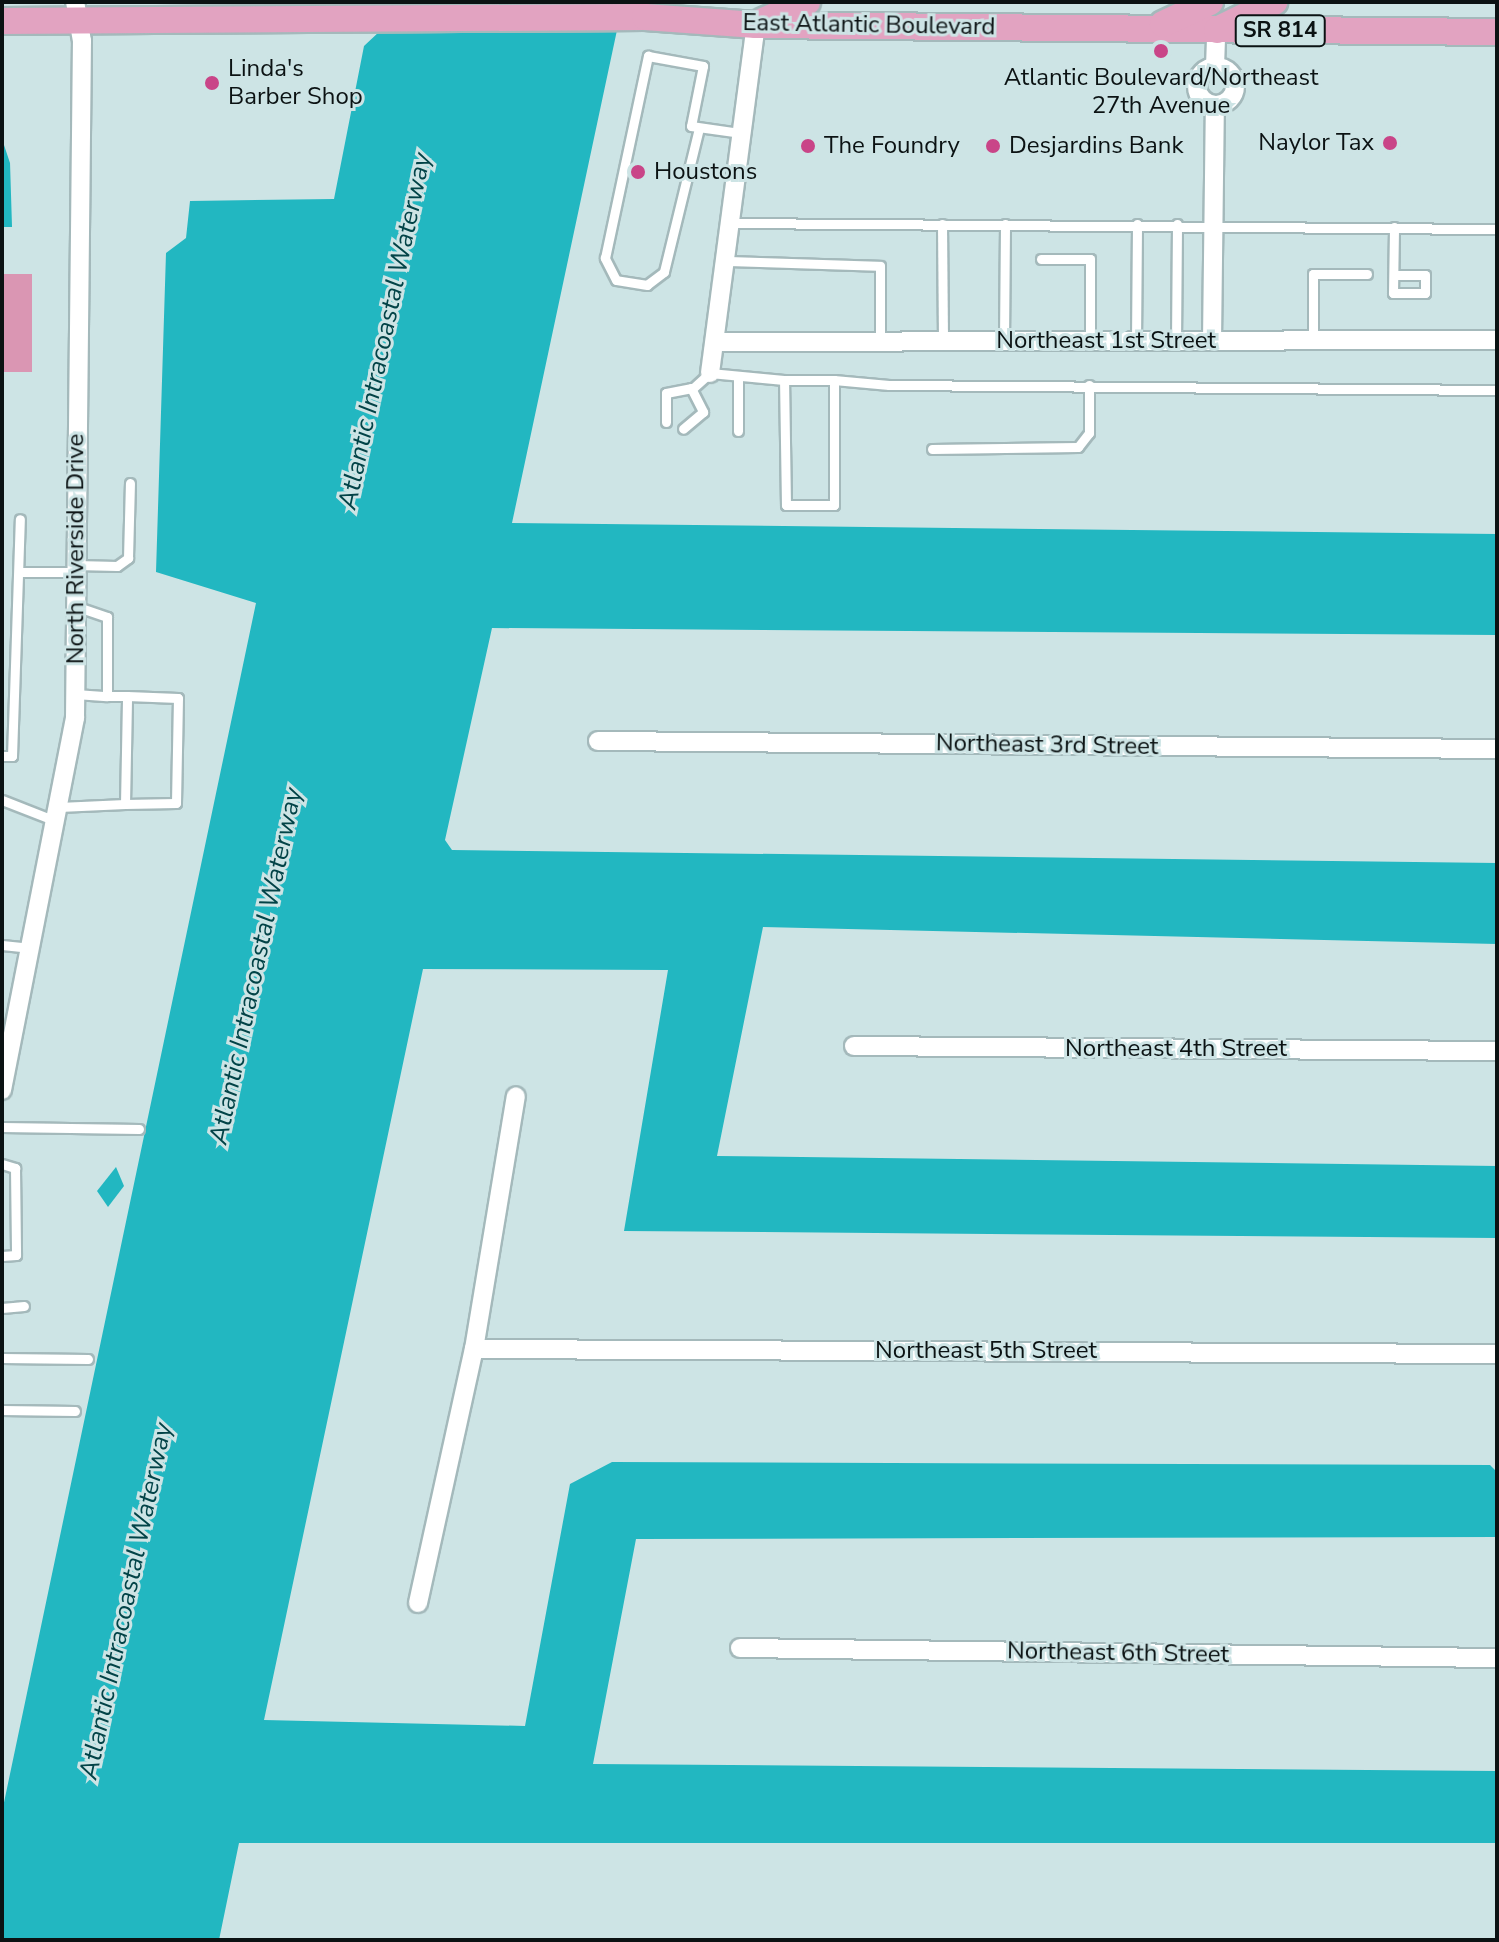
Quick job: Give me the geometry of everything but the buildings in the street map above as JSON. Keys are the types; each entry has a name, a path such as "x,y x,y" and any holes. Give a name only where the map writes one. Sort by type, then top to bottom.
{"main road":[{"path":"756,25 807,2"},
{"path":"1145,30 1210,2"},
{"path":"1216,31 1274,2"},
{"name":"East Atlantic Boulevard","path":"2,21 77,12 338,17 645,17 756,25 1497,32"}],"street":[{"name":"North Riverside Drive","path":"2,1090 58,814 75,694 77,12"},
{"path":"710,373 756,25"},
{"path":"1212,341 1215,105 1197,86 1215,67 1216,31"},
{"path":"1215,67 1235,85 1230,99 1215,105"},
{"name":"Northeast 1st Street","path":"715,342 1497,340"},
{"name":"Northeast 3rd Street","path":"598,741 1497,749"},
{"name":"Northeast 4th Street","path":"854,1046 1497,1051"},
{"path":"418,1603 474,1349 516,1096"},
{"name":"Northeast 5th Street","path":"474,1349 1497,1354"},
{"name":"Northeast 6th Street","path":"740,1648 1497,1658"}],"lane":[{"path":"699,128 664,272 647,285 616,280 605,258 648,56 703,66 691,126 740,133"},
{"path":"730,223 1213,224 1497,229"},
{"path":"942,224 943,341"},
{"path":"1004,341 1005,224"},
{"path":"1136,341 1137,224"},
{"path":"1176,341 1177,224"},
{"path":"1394,227 1394,275"},
{"path":"1041,259 1090,259 1090,341"},
{"path":"725,261 880,266 880,342"},
{"path":"1313,340 1313,274 1367,274"},
{"path":"666,422 666,393 692,389 710,373 784,380 1497,390"},
{"path":"738,378 738,431"},
{"path":"784,380 786,505 834,505 834,380"},
{"path":"932,449 1078,447 1089,433 1089,385"},
{"path":"683,429 703,412 692,389"},
{"path":"19,572 117,566 128,558 130,483"},
{"path":"2,756 12,756 20,519"},
{"path":"75,606 107,617 107,696"},
{"path":"2,800 58,814 125,804 176,803 178,698 75,694"},
{"path":"125,804 127,696"},
{"path":"2,945 31,948"},
{"path":"2,1127 139,1129"},
{"path":"2,1164 15,1168 16,1255 2,1256"},
{"path":"2,1308 24,1306"},
{"path":"2,1358 88,1359"},
{"path":"2,1410 75,1411"}],"shaded area":[{"path":"2,274 32,274 32,372 2,372"}],"water":[{"name":"Atlantic Intracoastal Waterway","path":"379,2 623,2 512,523 1497,534 1497,635 492,628 445,840 452,850 1497,863 1497,944 763,927 717,1156 1497,1166 1497,1238 624,1231 668,970 423,969 264,1720 525,1726 570,1484 612,1462 1490,1465 1497,1472 1497,1537 636,1539 593,1764 1497,1771 1497,1843 239,1843 219,1940 2,1940 2,1812 256,603 156,572 166,253 186,238 190,201 334,199 364,46 380,31"},
{"path":"2,139 10,163 12,227 2,227"},
{"path":"116,1167 124,1186 108,1207 97,1191"}],"place":[{"name":"Atlantic Boulevard/Northeast 27th Avenue","path":"1161,51"},
{"name":"Linda's Barber Shop","path":"212,83"},
{"name":"Naylor Tax","path":"1390,143"},
{"name":"The Foundry","path":"808,146"},
{"name":"Desjardins Bank","path":"993,146"},
{"name":"Houstons","path":"638,172"}]}
